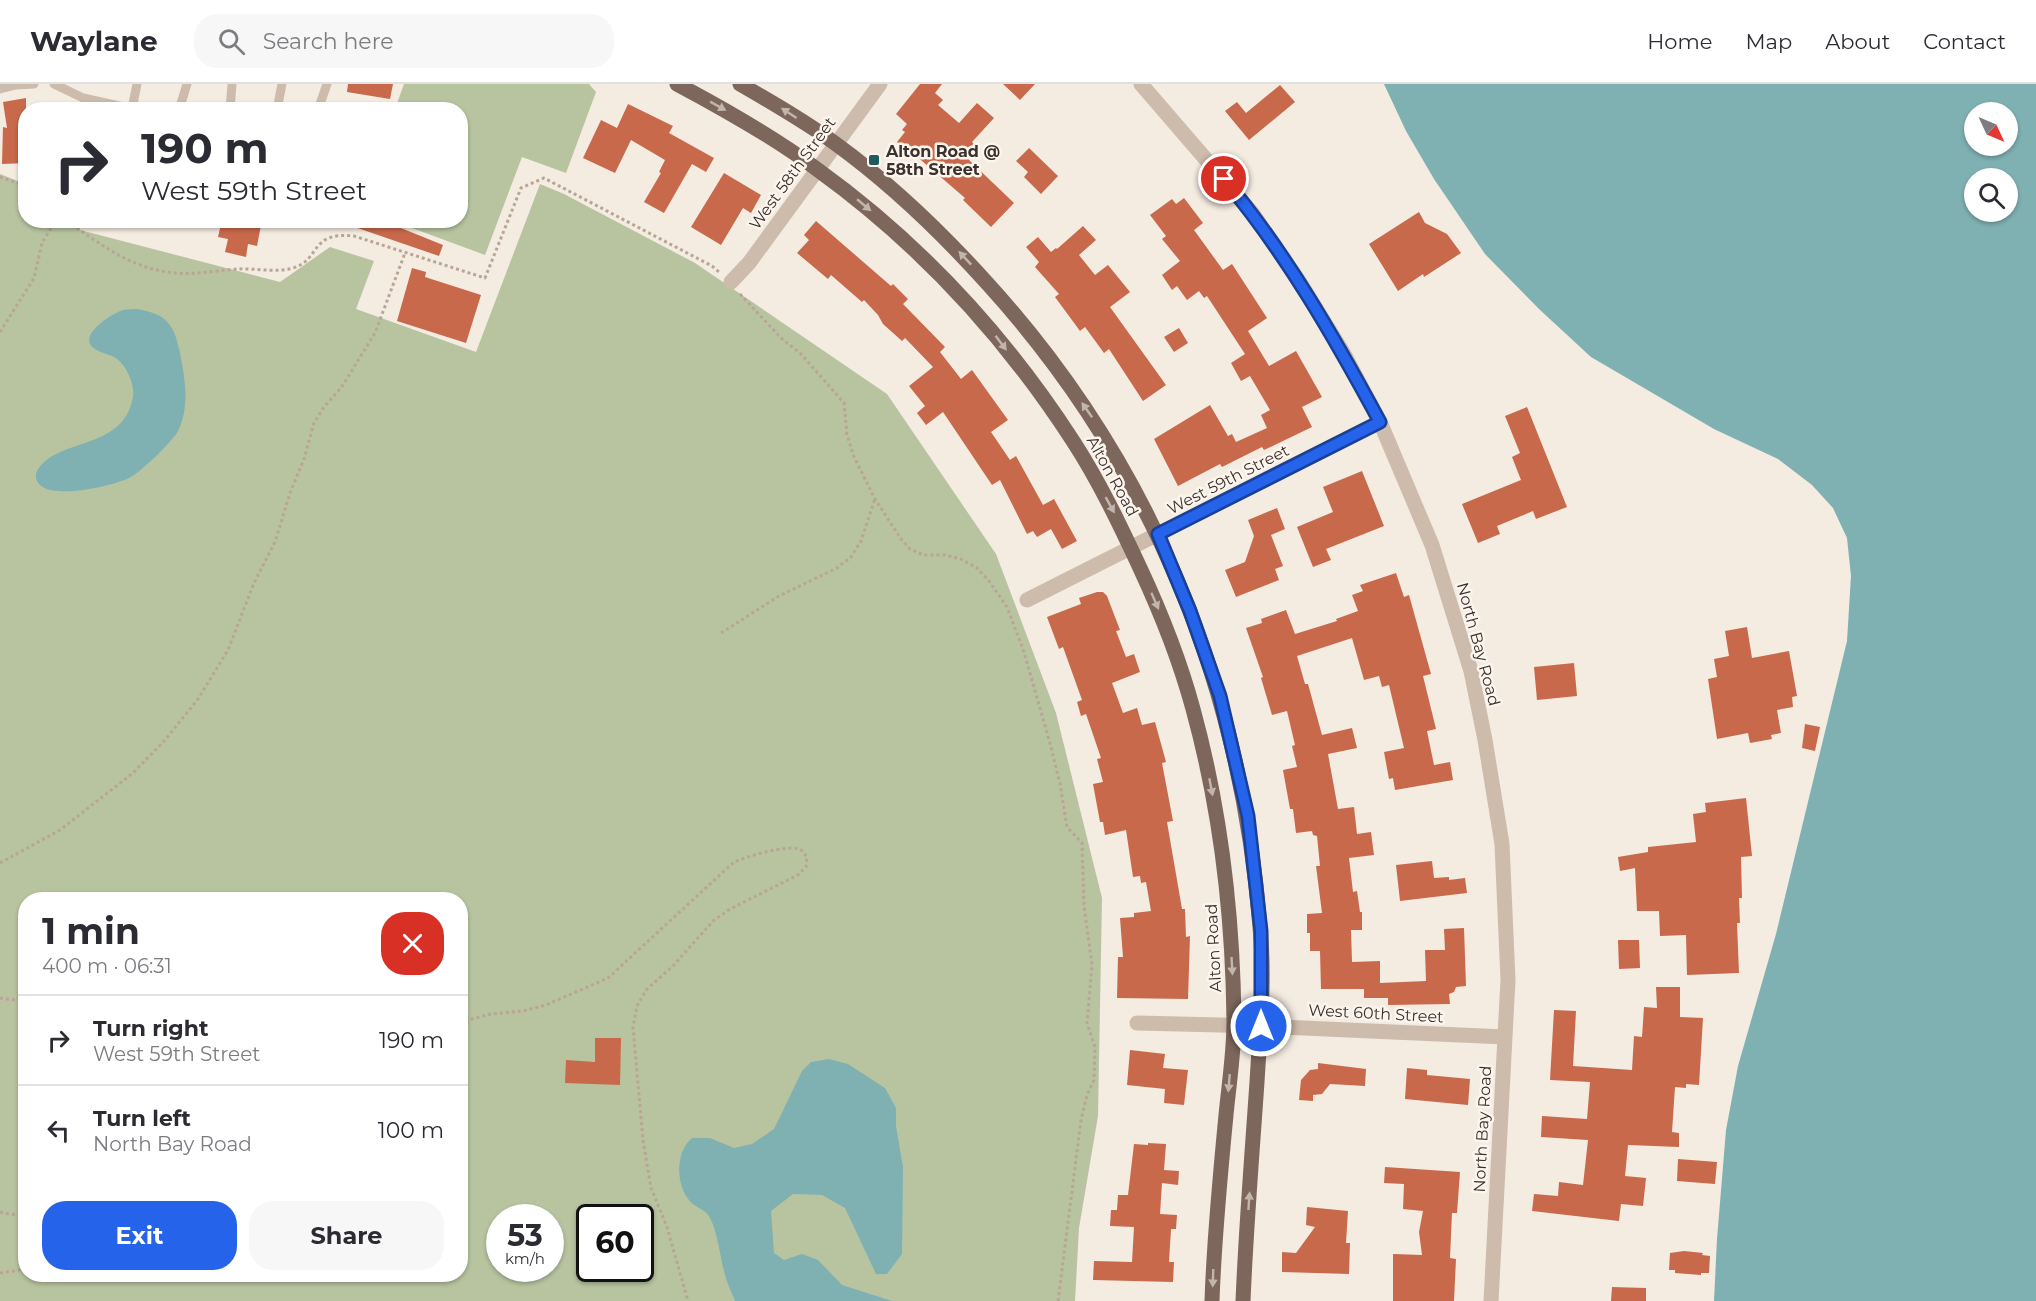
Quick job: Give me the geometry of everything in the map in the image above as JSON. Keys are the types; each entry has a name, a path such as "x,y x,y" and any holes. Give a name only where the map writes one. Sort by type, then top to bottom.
{"main road":[{"name":"Alton Road","path":"677,84 758,128 818,169 895,232 944,278 991,330 1074,442 1113,512 1158,607 1192,705 1205,756 1218,820 1229,901 1234,1025 1214,1236 1212,1301"},
{"name":"Alton Road","path":"740,84 836,144 916,210 962,255 1014,313 1066,379 1096,422 1158,534 1191,614 1220,696 1248,816 1261,931 1261,1026 1244,1301"}],"street":[{"name":"West 58th Street","path":"731,282 749,263 880,84"},
{"name":"North Bay Road","path":"1141,84 1253,214 1299,281 1344,354 1380,422 1432,545 1471,671 1502,844 1508,980 1491,1301"},
{"name":"West 59th Street","path":"1027,600 1380,422"},
{"name":"West 60th Street","path":"1137,1023 1505,1037"}],"lane":[{"path":"0,89 34,84"},
{"path":"54,84 83,98 101,102"},
{"path":"133,102 137,84"},
{"path":"181,102 187,84"},
{"path":"231,102 232,84"},
{"path":"279,102 282,84"},
{"path":"321,102 327,84"}],"path":[{"path":"0,177 18,183"},
{"path":"76,228 122,258 162,272 291,269 300,266 322,241 331,236 341,235 354,236 485,278 521,188 544,178 712,266 731,282 747,304 781,338 801,354 844,403 847,435 854,457 875,499 901,538 910,549 924,555 961,558 977,568 1007,607 1023,649 1050,743 1067,827 1082,843 1084,906 1092,965 1088,1023 1095,1047 1094,1080 1087,1095 1081,1120 1058,1301"},
{"path":"0,332 34,278 42,243 51,228"},
{"path":"0,863 60,830 133,773 165,740 198,699 228,650 254,583 275,542 314,423 324,407 341,388 375,333 405,253"},
{"path":"721,633 779,596 837,568 846,561 856,552 875,499"},
{"path":"468,1021 491,1014 523,1011 546,1005 608,978 734,861 791,847 801,849 807,857 806,867 798,875 730,909 712,921 673,966 648,989 637,1006 633,1026 644,1150 651,1188 667,1227 688,1301"},
{"path":"0,998 18,999"},
{"path":"0,1212 18,1215"},
{"path":"0,1274 18,1271"}],"green space":[{"path":"404,84 589,84 596,92 566,173 522,157 485,255 412,228 468,228 468,102 398,102"},
{"path":"0,174 18,181 18,228 78,228 280,282 330,247 374,261 356,309 476,352 540,184 564,194 695,263 887,394 996,554 1056,713 1102,898 1098,1116 1079,1228 1075,1301 0,1301"}],"water":[{"path":"1384,84 2036,84 2036,1301 1714,1301 1726,1130 1738,1066 1776,934 1847,641 1851,576 1847,538 1833,508 1812,485 1778,459 1714,429 1591,357 1539,309 1485,254 1434,179 1406,131"},
{"path":"137,309 162,317 172,328 178,343 185,382 185,402 178,431 156,456 129,478 91,489 59,491 47,489 38,483 36,473 45,461 57,453 103,436 127,415 133,397 133,386 129,375 118,360 92,347 89,339 100,323 123,310"},
{"path":"829,1059 848,1064 885,1088 896,1108 896,1126 903,1167 902,1254 887,1274 876,1274 845,1208 822,1195 793,1194 771,1211 774,1253 784,1260 802,1254 818,1260 842,1285 892,1301 735,1301 725,1275 712,1222 704,1211 689,1200 682,1186 679,1168 683,1151 692,1138 710,1138 734,1148 752,1144 774,1129 802,1071 811,1062"}],"building":[{"path":"348,84 393,84 390,99 347,92"},
{"path":"920,84 942,84 935,93 943,100 938,105 959,123 977,103 994,118 972,142 978,147 968,159 1014,203 991,227 963,200 965,198 897,142 905,132 902,130 907,124 896,114"},
{"path":"1003,84 1035,84 1020,100"},
{"path":"1280,85 1295,102 1249,140 1225,111 1237,102 1246,113"},
{"path":"26,98 26,102 18,102 18,163 2,164 3,127 7,128 3,102"},
{"path":"628,104 673,126 669,133 714,158 706,172 692,164 664,213 644,202 661,173 659,172 665,160 631,140 615,173 583,158 601,120 617,128"},
{"path":"1029,148 1058,176 1041,194 1024,177 1028,172 1016,161"},
{"path":"724,173 761,195 751,213 743,208 721,245 691,227"},
{"path":"1184,198 1203,223 1194,230 1223,270 1232,264 1267,318 1248,331 1269,366 1296,351 1322,397 1302,407 1312,427 1264,450 1262,447 1222,467 1220,464 1178,486 1154,439 1210,405 1228,436 1232,434 1236,442 1267,428 1261,415 1270,410 1250,376 1241,381 1231,363 1245,354 1207,296 1204,298 1199,291 1187,300 1177,286 1172,290 1162,275 1180,261 1162,239 1166,236 1150,215 1172,199 1176,204"},
{"path":"1419,212 1425,223 1447,234 1461,253 1398,291 1369,244"},
{"path":"816,221 908,299 903,304 945,347 940,352 961,379 972,370 1008,420 991,432 1010,460 1016,456 1043,505 1054,499 1077,541 1062,549 1051,529 1037,537 1033,531 1027,534 1000,480 992,485 943,412 926,425 917,413 925,406 909,386 933,367 905,338 902,341 883,324 864,300 862,302 831,275 828,279 797,253 809,240 804,235"},
{"path":"1083,226 1096,240 1079,255 1095,275 1108,265 1130,292 1110,307 1166,385 1143,401 1109,349 1104,353 1085,327 1080,331 1055,297 1059,294 1035,267 1039,262 1026,247 1038,237 1051,252"},
{"path":"220,228 260,228 257,246 248,244 246,257 225,252 228,239 218,237"},
{"path":"358,228 401,228 443,245 439,256"},
{"path":"412,268 426,272 425,277 481,295 466,343 397,321"},
{"path":"1179,328 1188,343 1174,352 1164,337"},
{"path":"1527,407 1567,507 1536,519 1533,511 1497,526 1500,534 1478,543 1462,504 1521,480 1512,457 1520,453 1505,416"},
{"path":"1362,471 1384,526 1326,549 1331,560 1313,567 1297,527 1333,512 1323,487"},
{"path":"1277,508 1285,529 1271,535 1283,566 1275,569 1279,580 1236,597 1225,570 1245,562 1254,536 1248,520"},
{"path":"1396,573 1404,597 1409,595 1431,674 1423,676 1436,729 1427,731 1434,765 1450,762 1453,780 1395,790 1393,778 1389,779 1384,752 1404,748 1389,685 1382,687 1379,676 1364,680 1352,638 1297,656 1305,684 1308,684 1322,735 1352,728 1357,748 1328,754 1338,809 1354,807 1357,834 1371,832 1374,855 1349,858 1353,892 1357,891 1360,912 1362,912 1362,930 1351,930 1352,962 1380,961 1380,983 1426,981 1425,950 1445,950 1444,929 1464,928 1466,986 1456,987 1454,992 1449,994 1450,1004 1388,1005 1388,998 1364,998 1364,989 1321,989 1320,951 1310,951 1310,933 1307,933 1307,914 1322,913 1316,866 1320,866 1317,836 1313,835 1312,831 1296,833 1293,809 1290,809 1283,770 1297,767 1292,746 1295,745 1287,711 1272,715 1261,678 1263,677 1246,628 1262,623 1261,619 1286,610 1295,634 1337,621 1336,619 1358,611 1352,595 1363,591 1360,585"},
{"path":"1103,592 1107,596 1120,630 1116,631 1126,657 1134,654 1140,672 1112,683 1123,713 1137,708 1142,725 1155,722 1166,762 1162,763 1173,821 1167,822 1182,909 1185,909 1186,937 1190,936 1188,999 1117,998 1118,957 1123,957 1120,918 1134,917 1134,913 1151,911 1146,882 1141,883 1140,876 1133,877 1126,830 1105,835 1103,822 1100,822 1093,784 1103,782 1097,759 1101,758 1086,714 1081,716 1077,702 1082,700 1063,647 1059,649 1047,617 1081,604 1079,598"},
{"path":"1747,627 1752,658 1789,651 1797,696 1792,697 1793,707 1777,710 1781,733 1771,735 1772,739 1750,743 1748,733 1717,739 1708,679 1717,677 1714,659 1729,656 1725,631"},
{"path":"1574,663 1577,696 1537,700 1534,667"},
{"path":"1805,724 1820,727 1815,751 1802,748"},
{"path":"1746,798 1752,856 1741,857 1742,898 1739,898 1740,923 1737,923 1739,973 1687,975 1686,935 1660,936 1659,911 1637,911 1635,868 1620,871 1618,857 1648,852 1648,847 1696,842 1693,814 1706,812 1705,803"},
{"path":"1432,861 1434,878 1449,877 1449,880 1465,878 1467,893 1400,901 1396,865"},
{"path":"1618,940 1639,940 1640,968 1619,969"},
{"path":"1656,987 1680,987 1680,1017 1703,1018 1699,1085 1686,1084 1686,1088 1675,1087 1672,1132 1679,1133 1679,1147 1628,1145 1625,1176 1646,1178 1643,1206 1621,1204 1619,1221 1532,1211 1534,1194 1558,1196 1559,1182 1583,1185 1588,1140 1541,1137 1542,1116 1587,1119 1590,1082 1550,1080 1554,1010 1576,1011 1573,1066 1632,1070 1634,1036 1642,1037 1644,1007 1657,1008"},
{"path":"595,1038 621,1038 620,1085 565,1083 566,1060 595,1062"},
{"path":"1130,1050 1165,1054 1163,1068 1188,1070 1184,1105 1164,1103 1165,1089 1127,1085"},
{"path":"1318,1063 1366,1069 1365,1086 1330,1084 1322,1094 1313,1095 1313,1101 1299,1100 1301,1080 1310,1070 1318,1069"},
{"path":"1407,1068 1427,1070 1427,1075 1470,1079 1468,1105 1405,1099"},
{"path":"1148,1143 1166,1144 1164,1170 1179,1171 1178,1185 1162,1183 1160,1214 1177,1215 1176,1229 1171,1229 1169,1262 1174,1262 1173,1282 1093,1280 1094,1261 1132,1262 1134,1227 1110,1226 1111,1210 1117,1210 1118,1195 1128,1195 1134,1144 1148,1145"},
{"path":"1678,1159 1717,1162 1715,1184 1677,1181"},
{"path":"1385,1167 1460,1172 1457,1213 1452,1213 1450,1258 1456,1259 1454,1301 1393,1301 1393,1254 1422,1255 1419,1232 1423,1211 1403,1209 1404,1184 1384,1183"},
{"path":"1307,1207 1348,1211 1346,1243 1350,1243 1349,1274 1282,1272 1282,1252 1296,1253 1315,1227 1306,1225"},
{"path":"1684,1251 1710,1256 1709,1273 1701,1273 1701,1275 1675,1273 1675,1270 1669,1270 1670,1253"},
{"path":"1612,1287 1646,1288 1646,1301 1611,1301"}],"place":[{"name":"Alton Road @ 58th Street","path":"874,160"}],"route":[{"path":"1224,179 1253,214 1299,281 1344,354 1380,422 1158,534 1190,611 1220,696 1248,816 1261,931 1261,1026"}]}
